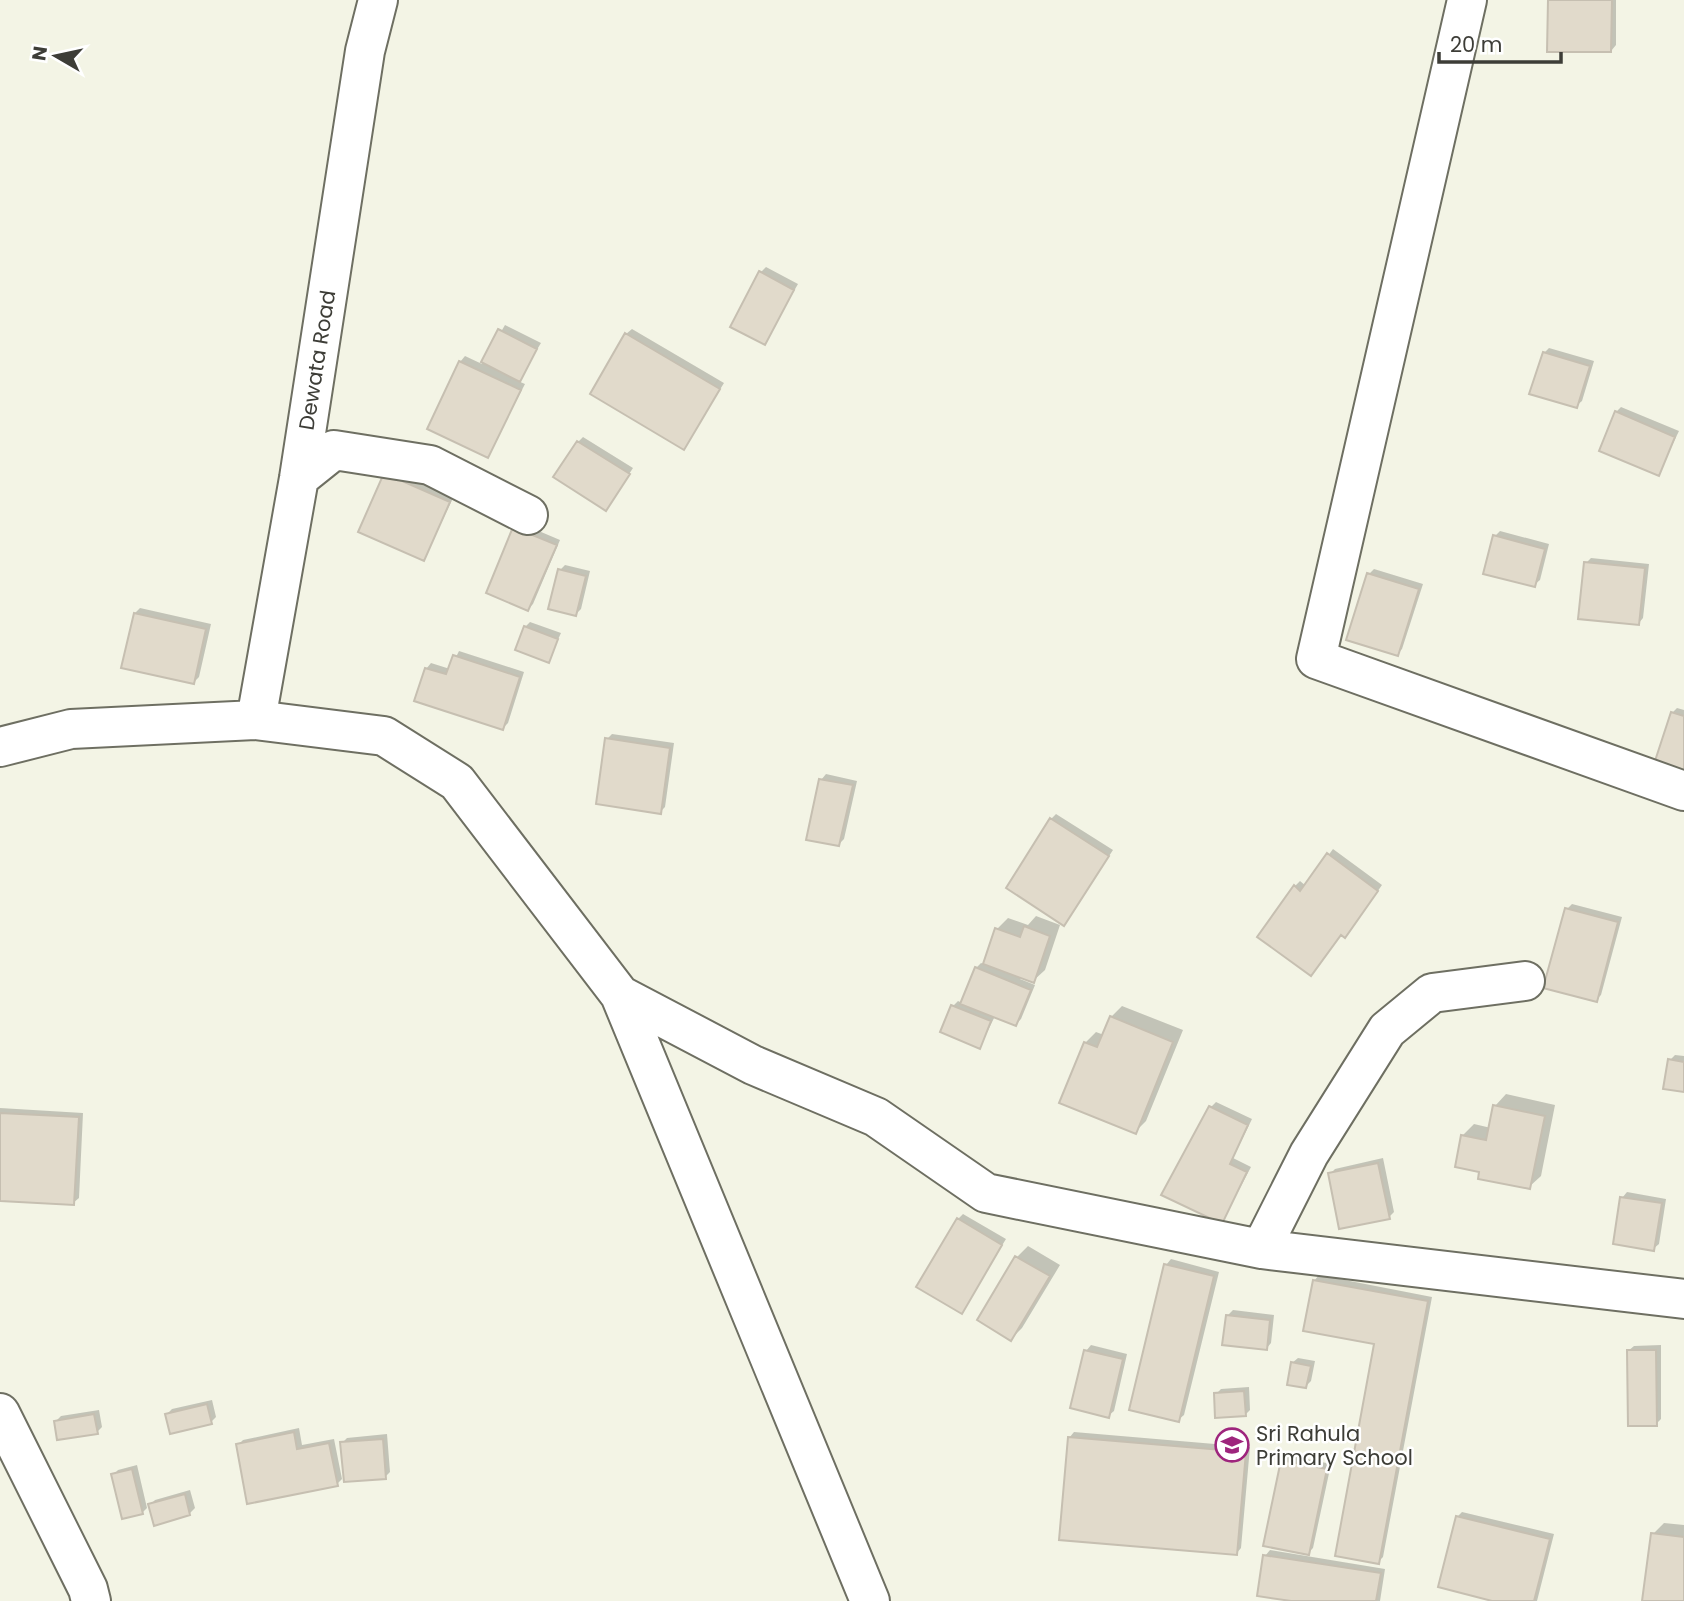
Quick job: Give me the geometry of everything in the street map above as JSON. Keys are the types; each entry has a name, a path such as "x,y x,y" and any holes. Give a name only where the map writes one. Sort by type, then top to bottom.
{"street":[{"name":"Dewata Road","path":"256,720 299,478 365,51 377,0"},
{"path":"1466,0 1316,659 1684,791"},
{"path":"299,478 334,450 430,465 528,515"},
{"path":"0,747 71,729 256,720 384,736 457,782 621,995 870,1601"},
{"path":"1261,1250 1309,1154 1387,1030 1432,993 1525,981"},
{"path":"621,995 753,1065 876,1116 986,1193 1261,1250 1684,1299"},
{"path":"0,1413 88,1589 90,1601"}],"building":[{"path":"1548,0 1612,0 1611,52 1547,52"},
{"path":"759,271 794,290 765,345 730,327"},
{"path":"498,329 537,349 520,382 481,362"},
{"path":"625,333 720,389 684,450 590,394"},
{"path":"1543,352 1590,366 1577,408 1529,394"},
{"path":"459,361 521,390 488,458 427,429"},
{"path":"1615,411 1675,437 1659,476 1599,451"},
{"path":"577,441 630,474 606,511 553,477"},
{"path":"384,473 450,502 424,561 358,532"},
{"path":"513,527 557,545 528,611 486,593"},
{"path":"1493,535 1545,549 1535,587 1483,574"},
{"path":"1584,562 1645,568 1639,625 1578,619"},
{"path":"558,569 586,576 576,616 548,609"},
{"path":"1367,573 1419,589 1398,656 1346,640"},
{"path":"134,613 206,629 194,684 121,668"},
{"path":"524,626 558,639 549,663 515,650"},
{"path":"453,655 520,677 503,730 414,701 425,668 446,674"},
{"path":"1671,712 1684,716 1684,774 1654,764"},
{"path":"605,738 670,748 661,814 596,804"},
{"path":"819,779 853,785 839,846 806,840"},
{"path":"1050,818 1109,856 1064,926 1006,888"},
{"path":"1327,853 1378,891 1345,938 1341,935 1311,976 1257,937 1294,885 1300,891"},
{"path":"1565,908 1618,922 1597,1002 1543,988"},
{"path":"1024,926 1050,936 1034,983 983,964 995,928 1020,937"},
{"path":"975,967 1031,990 1016,1026 960,1004"},
{"path":"951,1005 991,1021 980,1049 940,1032"},
{"path":"1110,1016 1173,1042 1136,1134 1059,1103 1084,1042 1097,1047"},
{"path":"1668,1059 1684,1062 1684,1092 1663,1089"},
{"path":"1493,1105 1545,1116 1530,1189 1478,1179 1479,1172 1455,1167 1461,1135 1486,1140"},
{"path":"1209,1106 1248,1125 1230,1164 1247,1172 1222,1224 1161,1195"},
{"path":"0,1113 79,1117 74,1205 0,1201"},
{"path":"1378,1163 1390,1219 1339,1229 1328,1173"},
{"path":"1620,1197 1662,1203 1654,1251 1613,1244"},
{"path":"957,1218 1002,1245 962,1314 916,1287"},
{"path":"1015,1256 1050,1276 1011,1341 977,1320"},
{"path":"1164,1264 1214,1276 1179,1422 1129,1410"},
{"path":"1313,1280 1428,1301 1379,1564 1335,1556 1374,1344 1303,1331"},
{"path":"1226,1315 1270,1320 1267,1350 1222,1345"},
{"path":"1084,1350 1123,1359 1109,1418 1070,1408"},
{"path":"1627,1350 1656,1350 1657,1426 1628,1426"},
{"path":"1291,1362 1311,1366 1306,1388 1287,1385"},
{"path":"1244,1391 1246,1416 1215,1418 1214,1393"},
{"path":"207,1404 212,1424 170,1434 165,1414"},
{"path":"94,1414 98,1434 57,1440 54,1421"},
{"path":"294,1432 297,1449 329,1443 338,1486 247,1504 236,1444"},
{"path":"1068,1437 1246,1452 1237,1555 1059,1540"},
{"path":"383,1439 386,1479 344,1482 340,1442"},
{"path":"1281,1460 1327,1469 1309,1555 1263,1546"},
{"path":"132,1469 143,1514 122,1519 111,1474"},
{"path":"185,1494 190,1515 154,1526 148,1504"},
{"path":"1456,1516 1550,1539 1534,1601 1492,1601 1438,1587"},
{"path":"1651,1533 1684,1537 1684,1601 1642,1601"},
{"path":"1263,1555 1381,1573 1376,1601 1291,1601 1257,1596"}],"place":[{"name":"Sri Rahula Primary School","path":"1232,1445"}]}
